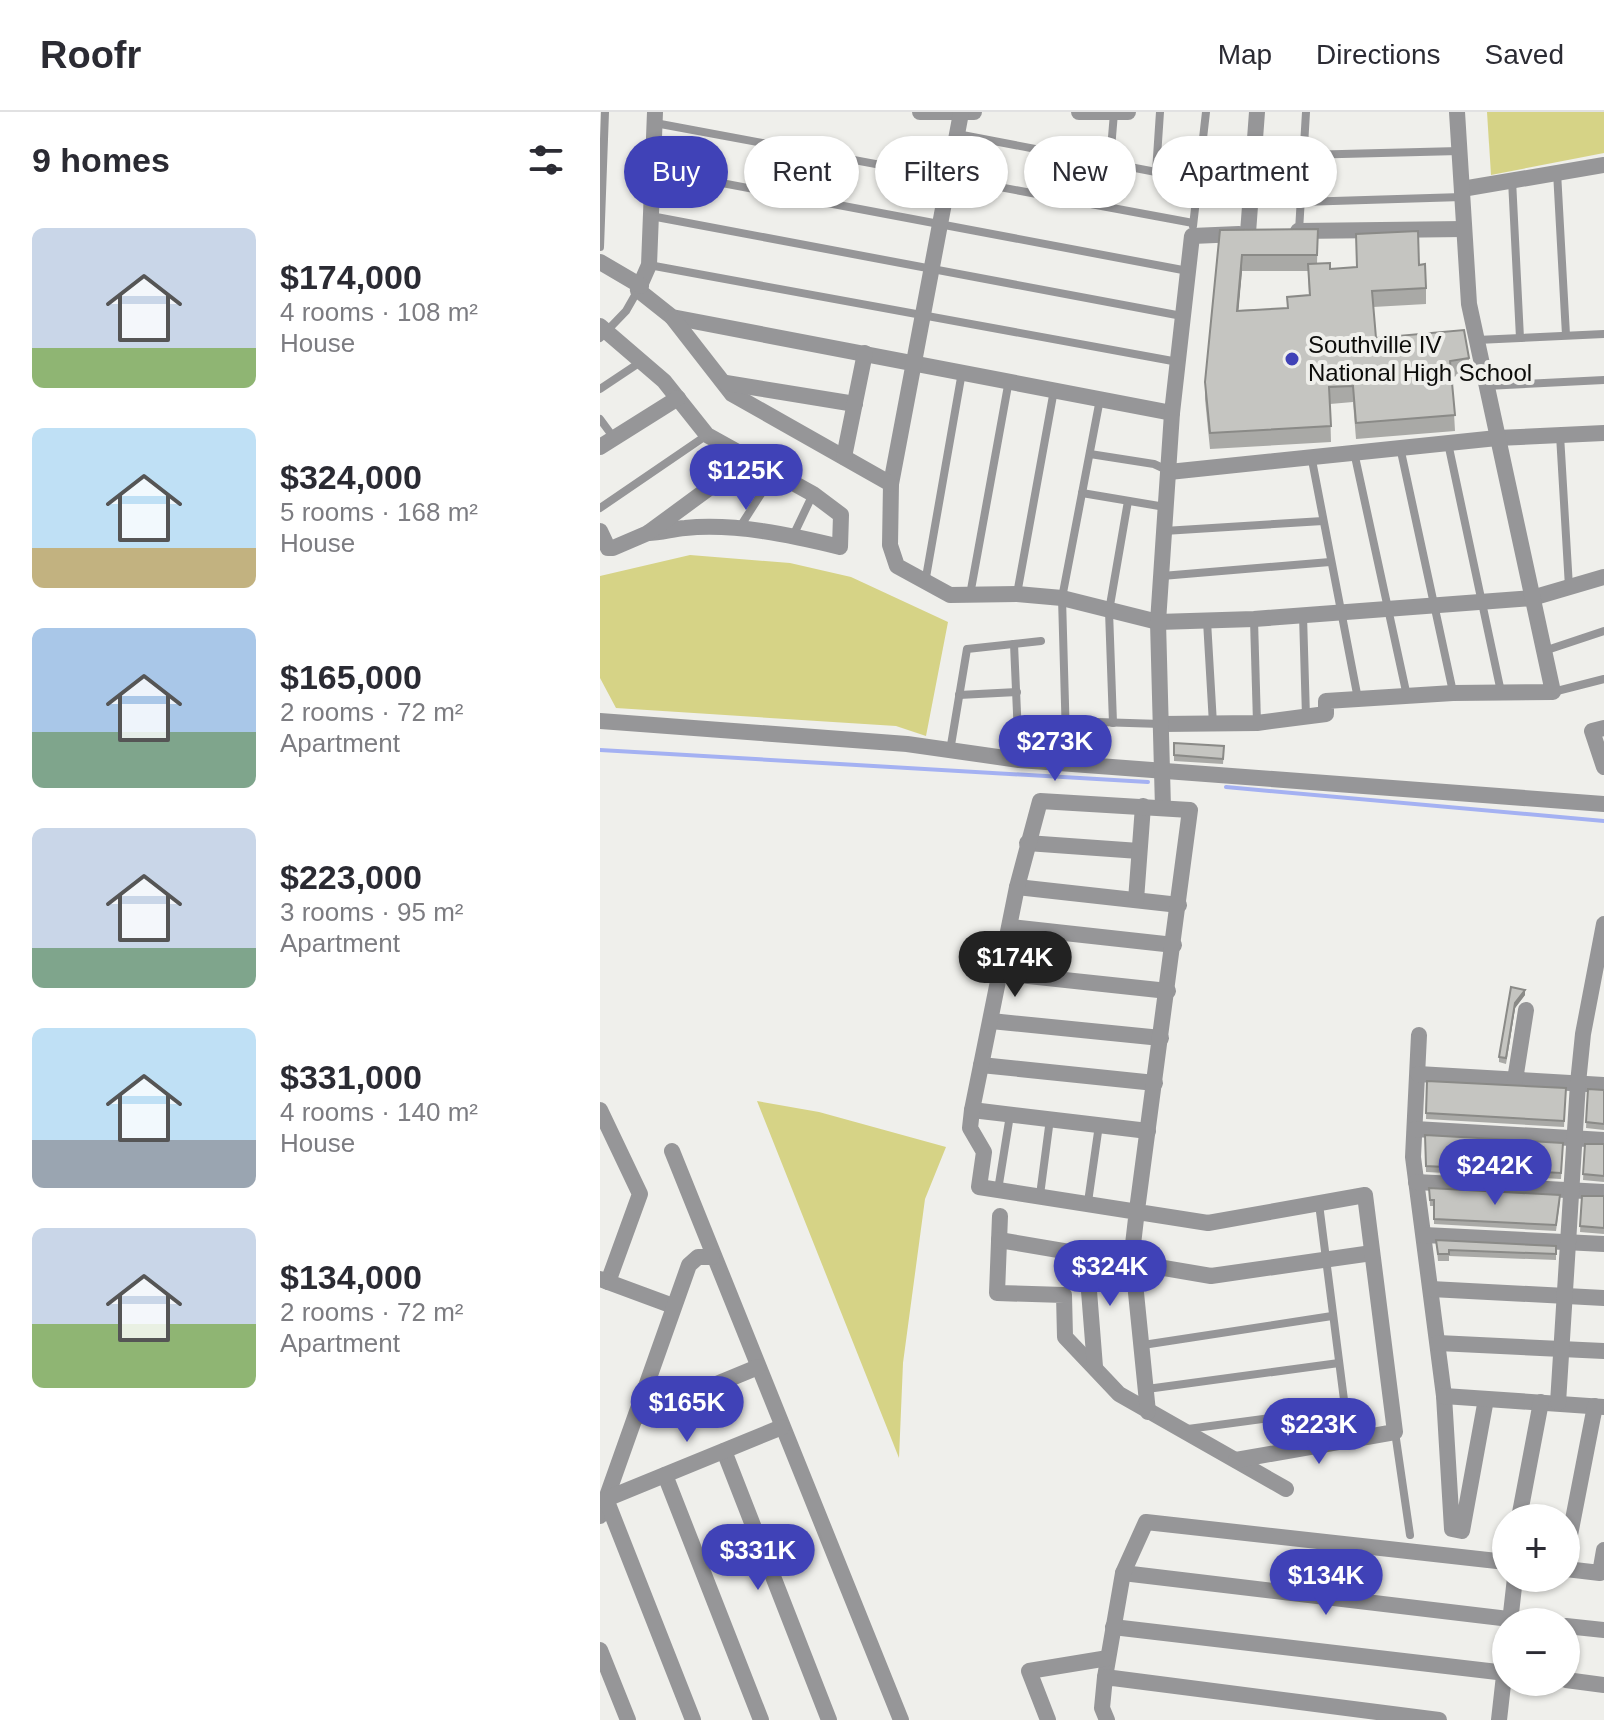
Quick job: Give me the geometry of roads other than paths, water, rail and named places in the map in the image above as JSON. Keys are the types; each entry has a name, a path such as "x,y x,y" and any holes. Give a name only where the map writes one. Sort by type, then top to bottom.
{"street":[{"path":"920,112 974,112"},
{"path":"1079,112 1128,112"},
{"path":"1255,136 1257,112"},
{"path":"1162,724 1257,723 1306,717 1326,714 1326,701 1453,693 1553,692 1475,340 1457,112"},
{"path":"955,113 957,134"},
{"path":"1462,193 1512,180 1604,165"},
{"path":"639,288 649,265 651,208"},
{"path":"943,208 891,484 891,556 897,566 925,584 950,595 1017,594 1062,598 1158,622 1254,619 1532,598 1604,577"},
{"path":"1163,808 1165,772 1158,622 1172,413 1192,229 1255,233 1254,208"},
{"path":"1292,231 1464,229"},
{"path":"600,262 639,288 672,317 735,397 891,484"},
{"path":"672,317 963,370 1172,413"},
{"path":"600,531 608,548 648,533 686,527 793,536 840,547 841,515 813,494 707,435 678,398 642,361 603,332"},
{"path":"844,457 865,353"},
{"path":"726,383 855,404"},
{"path":"607,442 678,398"},
{"path":"1169,472 1447,442 1604,433"},
{"path":"648,533 750,458"},
{"path":"600,721 907,744 1019,760 1165,772 1604,803"},
{"path":"1604,728 1592,731 1604,767"},
{"path":"1148,1412 1133,1263 1137,1210 1190,810 1040,801 1017,887 972,1110 970,1128 984,1152 979,1187 1088,1202 1137,1210 1208,1223 1365,1195 1395,1432 1236,1460"},
{"path":"1136,900 1143,806"},
{"path":"1027,843 1139,851"},
{"path":"1017,887 1179,905"},
{"path":"1523,1504 1562,1348 1578,1083 1583,1034 1604,924"},
{"path":"1010,927 1174,945"},
{"path":"1000,973 1168,991"},
{"path":"1515,1080 1526,1010"},
{"path":"991,1021 1161,1038"},
{"path":"1419,1035 1416,1182 1444,1396 1452,1529 1462,1531 1486,1399"},
{"path":"981,1065 1155,1083"},
{"path":"1418,1074 1604,1085"},
{"path":"600,1110 604,1132 640,1194 604,1281 673,1306"},
{"path":"972,1110 1148,1131"},
{"path":"1415,1129 1604,1140"},
{"path":"672,1151 712,1257 901,1720"},
{"path":"1416,1182 1604,1192"},
{"path":"1000,1216 997,1293 1064,1295 1065,1337 1119,1394 1286,1489"},
{"path":"1424,1235 1604,1244"},
{"path":"999,1240 1211,1276 1372,1253"},
{"path":"1086,1253 1095,1367"},
{"path":"600,1516 692,1260 712,1257"},
{"path":"1431,1289 1604,1298"},
{"path":"1438,1343 1604,1351"},
{"path":"637,1417 758,1367"},
{"path":"1444,1396 1600,1406 1577,1504"},
{"path":"606,1499 782,1427"},
{"path":"724,1451 829,1720"},
{"path":"665,1475 761,1720"},
{"path":"606,1499 693,1720"},
{"path":"1107,1720 1102,1708 1105,1677 1123,1573 1146,1522 1492,1560"},
{"path":"1580,1571 1600,1573 1604,1550"},
{"path":"1123,1573 1492,1619"},
{"path":"1113,1627 1492,1667"},
{"path":"1580,1627 1604,1630"},
{"path":"600,1650 628,1720"},
{"path":"1048,1720 1029,1671 1108,1658"},
{"path":"1105,1677 1439,1720"},
{"path":"1580,1682 1604,1685"},
{"path":"1499,1720 1502,1696"}],"lane":[{"path":"600,247 605,112"},
{"path":"1158,136 1160,112"},
{"path":"1203,136 1206,112"},
{"path":"1304,136 1306,112"},
{"path":"1112,136 1114,113"},
{"path":"655,118 875,164"},
{"path":"957,134 1024,146"},
{"path":"1337,154 1460,151"},
{"path":"1557,172 1566,335"},
{"path":"1512,180 1520,338"},
{"path":"728,184 1188,271"},
{"path":"1008,191 1192,229 1194,208"},
{"path":"1337,200 1462,193"},
{"path":"1292,231 1299,208"},
{"path":"651,216 1182,316"},
{"path":"649,265 1178,362"},
{"path":"603,332 639,288"},
{"path":"1475,340 1604,334"},
{"path":"600,389 642,361"},
{"path":"925,584 963,370"},
{"path":"970,596 1009,380"},
{"path":"1485,386 1604,380"},
{"path":"1017,594 1055,389"},
{"path":"1066,739 1062,598 1100,398"},
{"path":"600,419 607,442"},
{"path":"600,508 707,435"},
{"path":"1560,435 1569,587"},
{"path":"1447,442 1501,692"},
{"path":"1400,447 1453,693"},
{"path":"1354,451 1407,696"},
{"path":"1090,454 1154,464 1169,472"},
{"path":"1311,455 1358,699"},
{"path":"726,474 761,494 738,531"},
{"path":"1082,493 1165,507"},
{"path":"793,536 813,494"},
{"path":"1113,723 1109,611 1128,501"},
{"path":"1163,531 1323,521"},
{"path":"1162,576 1330,562"},
{"path":"1303,615 1306,717"},
{"path":"1254,619 1257,723"},
{"path":"1207,621 1213,725"},
{"path":"1544,651 1604,631"},
{"path":"950,752 967,649 1041,641"},
{"path":"1014,644 1019,760"},
{"path":"1553,692 1604,679"},
{"path":"959,695 1017,692"},
{"path":"1066,721 1162,724"},
{"path":"998,1190 1010,1115"},
{"path":"1040,1195 1050,1119"},
{"path":"1088,1202 1099,1125"},
{"path":"1319,1204 1349,1440"},
{"path":"1143,1345 1332,1316"},
{"path":"1147,1389 1339,1363"},
{"path":"1179,1430 1346,1408"},
{"path":"1395,1432 1410,1535"},
{"path":"1448,1466 1473,1470"}],"waterway":[{"path":"600,750 1148,782"},
{"path":"1226,787 1604,821"}],"place":[{"name":"Southville IV National High School","path":"1292,359"}]}
